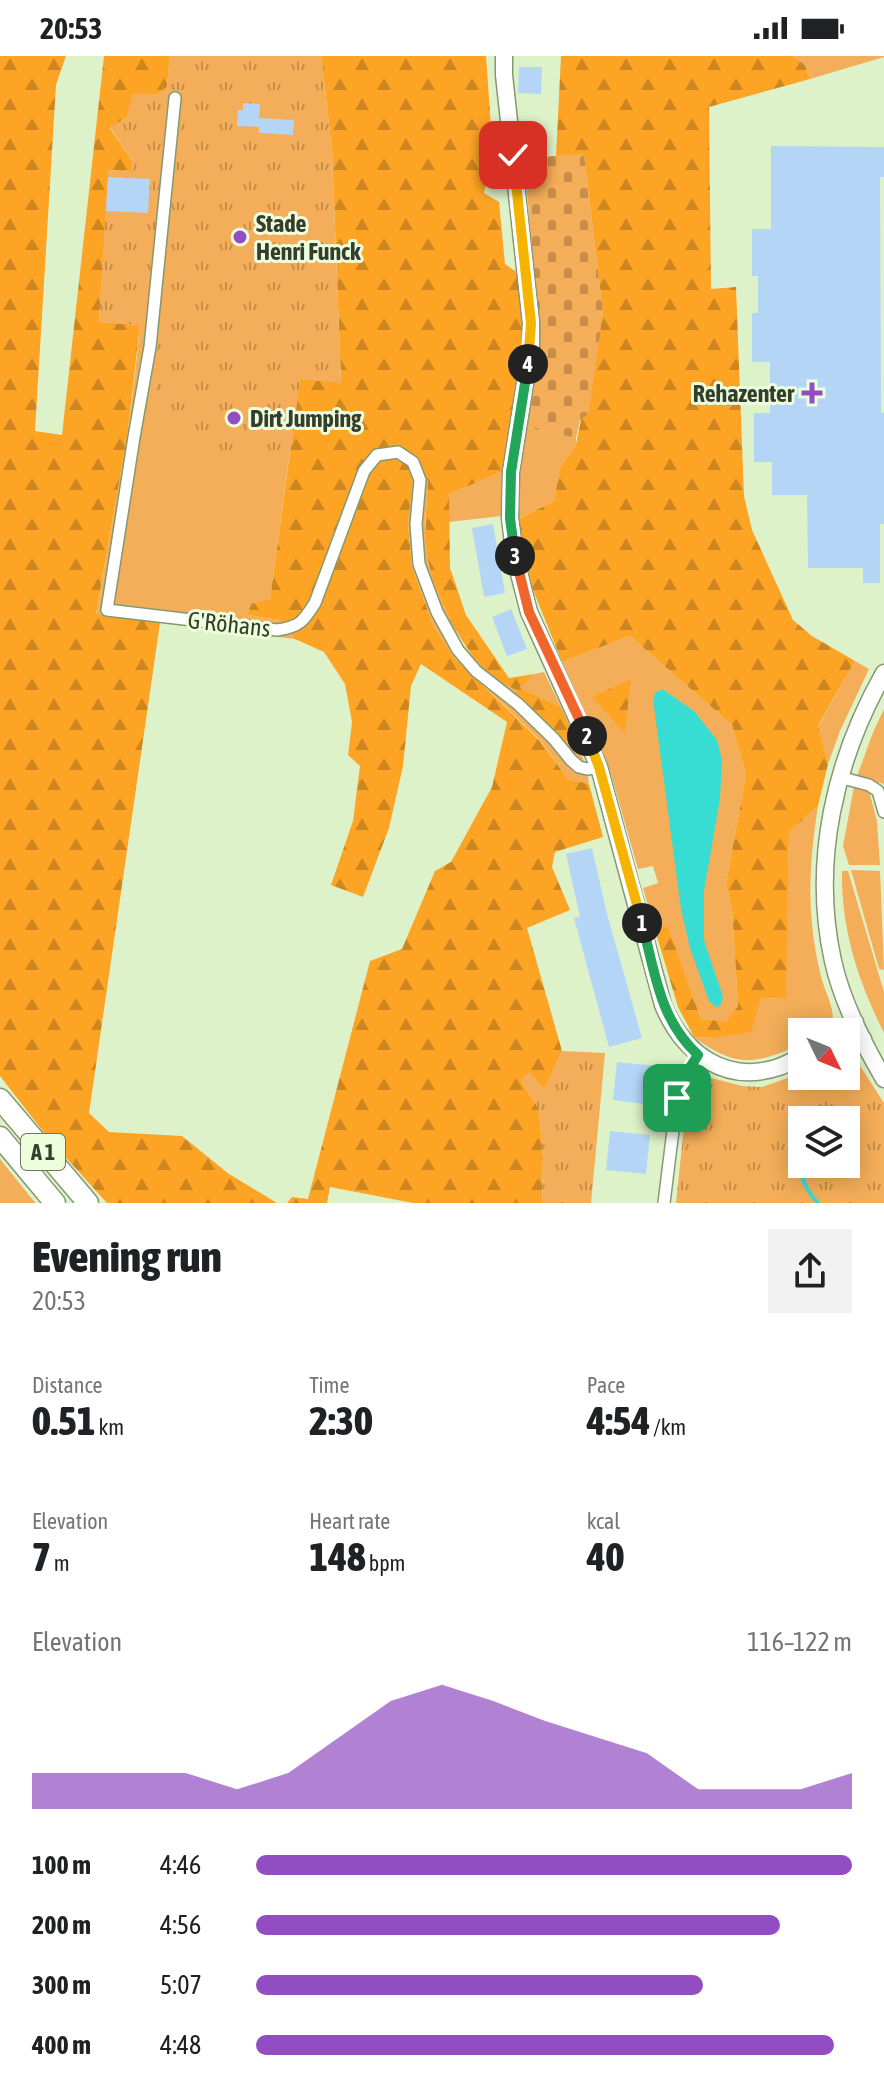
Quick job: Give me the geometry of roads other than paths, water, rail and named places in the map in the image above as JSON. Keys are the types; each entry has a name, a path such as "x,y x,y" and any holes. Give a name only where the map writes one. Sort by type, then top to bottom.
{"highway":[{"name":"A 1","path":"0,1099 88,1203"},
{"name":"A 1","path":"0,1137 55,1203"}],"main road":[{"path":"504,56 531,323 531,346 511,472 510,518 515,558 529,612 599,767 663,1005 677,1032 698,1055 728,1069 761,1071 788,1062"},
{"path":"853,1018 833,962 825,912 827,833 849,745 884,673"},
{"path":"860,1033 884,1079"}],"street":[{"name":"G'Röhans","path":"175,98 150,347 107,610 277,630 293,628 305,618 315,603 364,471 377,455 398,452 413,462 420,480 416,524 419,564 437,612 458,650 476,671 518,704 579,767 599,767"},
{"path":"839,777 869,785 878,791 884,812"},
{"path":"664,1203 677,1098 684,1077 698,1055"}],"water":[{"path":"662,689 694,711 717,740 722,760 720,799 704,891 704,940 723,997 720,1006 716,1007 709,1001 690,948 681,909 653,699 656,692"}],"waterway":[{"path":"803,1178 818,1203"}],"place":[{"name":"Stade Henri Funck","path":"240,237"},
{"name":"Rehazenter","path":"812,393"},
{"name":"Dirt Jumping","path":"234,418"}]}
